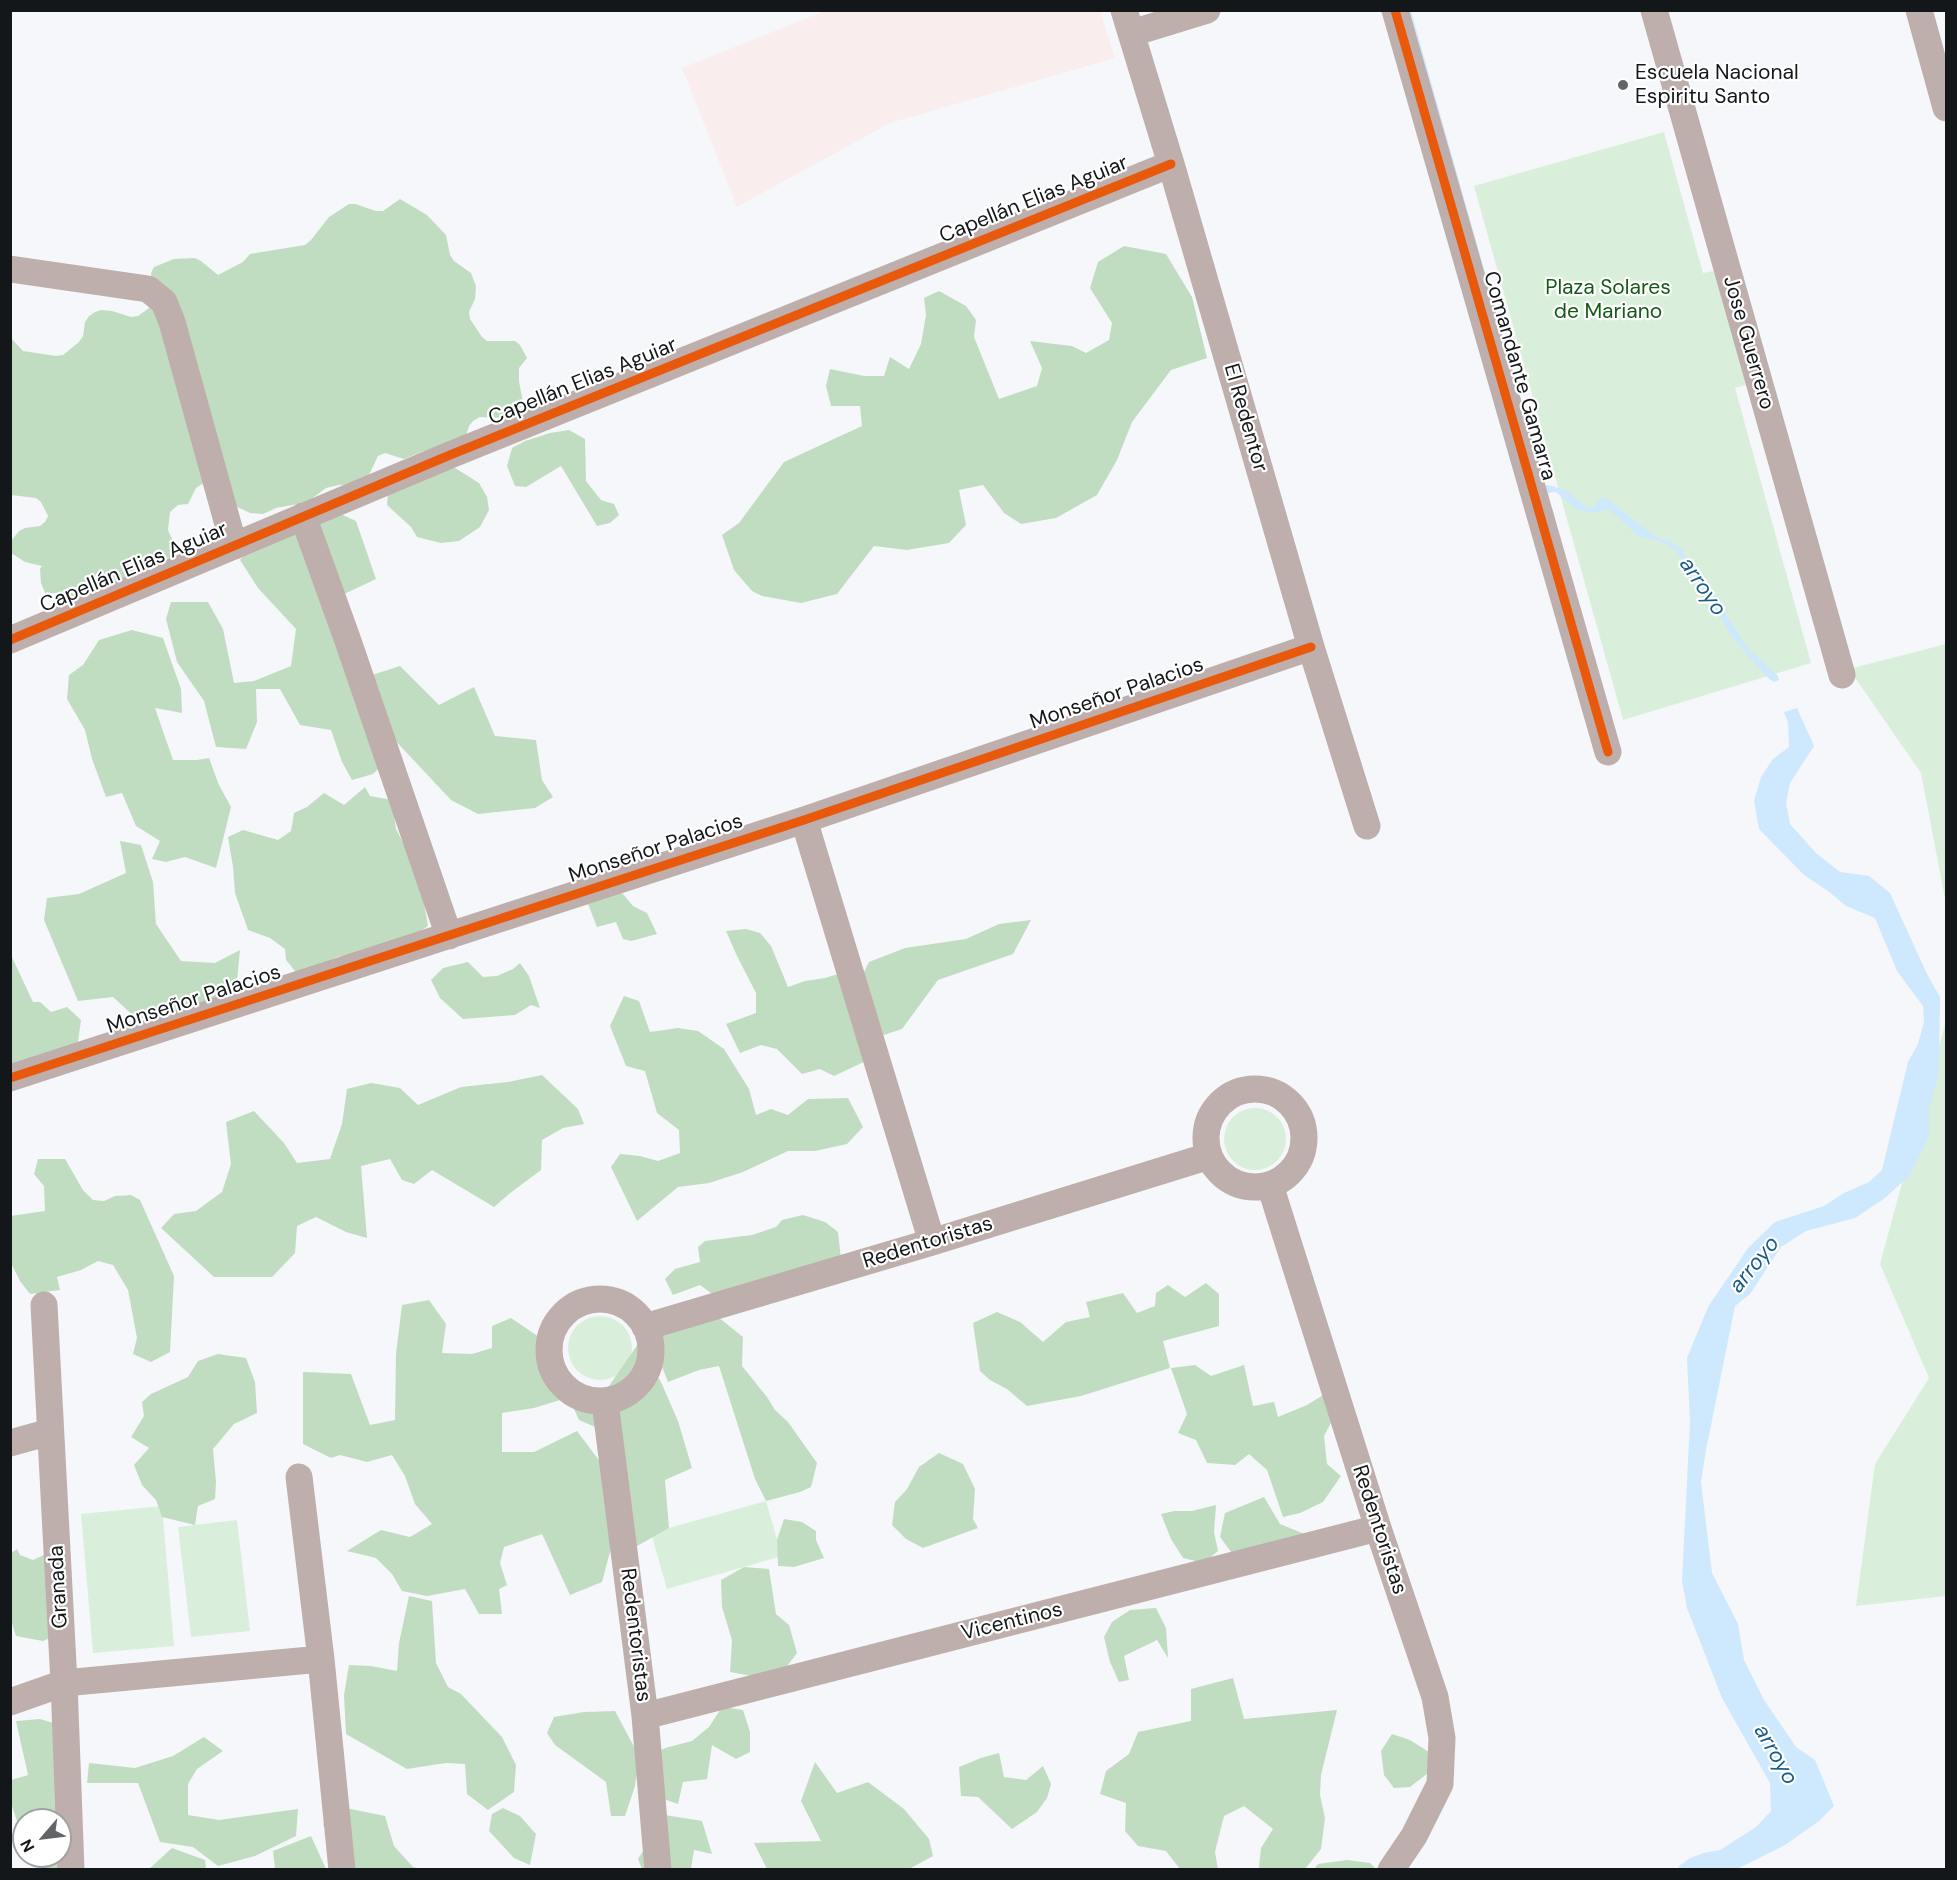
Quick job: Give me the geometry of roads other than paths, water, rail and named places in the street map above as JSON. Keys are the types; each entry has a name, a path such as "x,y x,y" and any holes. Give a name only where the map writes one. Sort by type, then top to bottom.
{"street":[{"path":"1128,22 1207,10"},
{"name":"Comandante Gamarra","path":"1395,10 1608,752"},
{"name":"Jose Guerrero","path":"1654,10 1842,675"},
{"path":"1919,10 1947,108"},
{"name":"El Redentor","path":"1128,22 1311,647 1367,826"},
{"name":"Capellán Elias Aguiar","path":"10,640 450,455 1171,164"},
{"path":"10,269 148,289 164,302 172,322 234,546"},
{"path":"303,516 352,651 449,936"},
{"name":"Monseñor Palacios","path":"10,1078 804,820 1311,647"},
{"path":"804,820 932,1242"},
{"path":"1247,1089 1262,1089 1288,1102 1298,1114 1303,1127 1304,1142 1301,1156 1294,1169 1283,1179 1256,1188 1241,1185 1227,1179 1216,1169 1209,1156 1206,1142 1207,1127 1221,1102 1233,1094 1247,1089"},
{"name":"Redentoristas","path":"645,1327 932,1242 1209,1156"},
{"name":"Redentoristas","path":"1270,1185 1378,1528 1435,1697 1442,1738 1440,1784 1414,1836 1391,1869"},
{"path":"606,1299 622,1304 636,1313 645,1327 651,1343 650,1359 645,1375 628,1393 605,1402 587,1400 572,1393 559,1382 549,1358 551,1332 560,1317 573,1306 589,1300 606,1299"},
{"name":"Granada","path":"44,1305 72,1869"},
{"name":"Redentoristas","path":"605,1402 645,1716 658,1869"},
{"path":"10,1443 50,1432"},
{"path":"299,1477 321,1659 342,1869"},
{"name":"Vicentinos","path":"645,1716 1378,1528"},
{"path":"10,1702 64,1683 321,1659"}],"water":[{"path":"1406,11 1411,11 1545,485 1566,491 1588,508 1594,507 1599,499 1606,498 1645,529 1681,549 1706,582 1746,646 1778,676 1779,680 1774,682 1768,678 1731,636 1712,601 1678,553 1670,546 1657,540 1639,537 1609,509 1594,513 1577,510 1556,492 1546,493"},
{"name":"arroyo","path":"1797,708 1814,746 1790,783 1786,803 1790,824 1816,853 1840,872 1869,876 1890,893 1940,997 1939,1070 1929,1111 1929,1136 1910,1175 1885,1198 1855,1218 1806,1231 1781,1247 1750,1294 1735,1306 1701,1482 1712,1573 1738,1624 1744,1660 1764,1700 1796,1747 1815,1760 1834,1806 1819,1821 1785,1845 1737,1869 1679,1869 1679,1866 1690,1858 1720,1850 1756,1827 1771,1811 1770,1783 1722,1698 1687,1608 1682,1581 1690,1422 1687,1358 1708,1307 1748,1248 1775,1222 1824,1206 1844,1193 1869,1182 1882,1170 1908,1062 1918,1044 1924,1022 1923,1006 1897,971 1875,918 1846,906 1804,875 1759,829 1754,801 1761,777 1773,759 1789,747 1788,723 1784,712"}],"place":[{"name":"Escuela Nacional Espiritu Santo","path":"1623,85"}],"park label":[{"name":"Plaza Solares de Mariano","path":"1608,300"}]}
